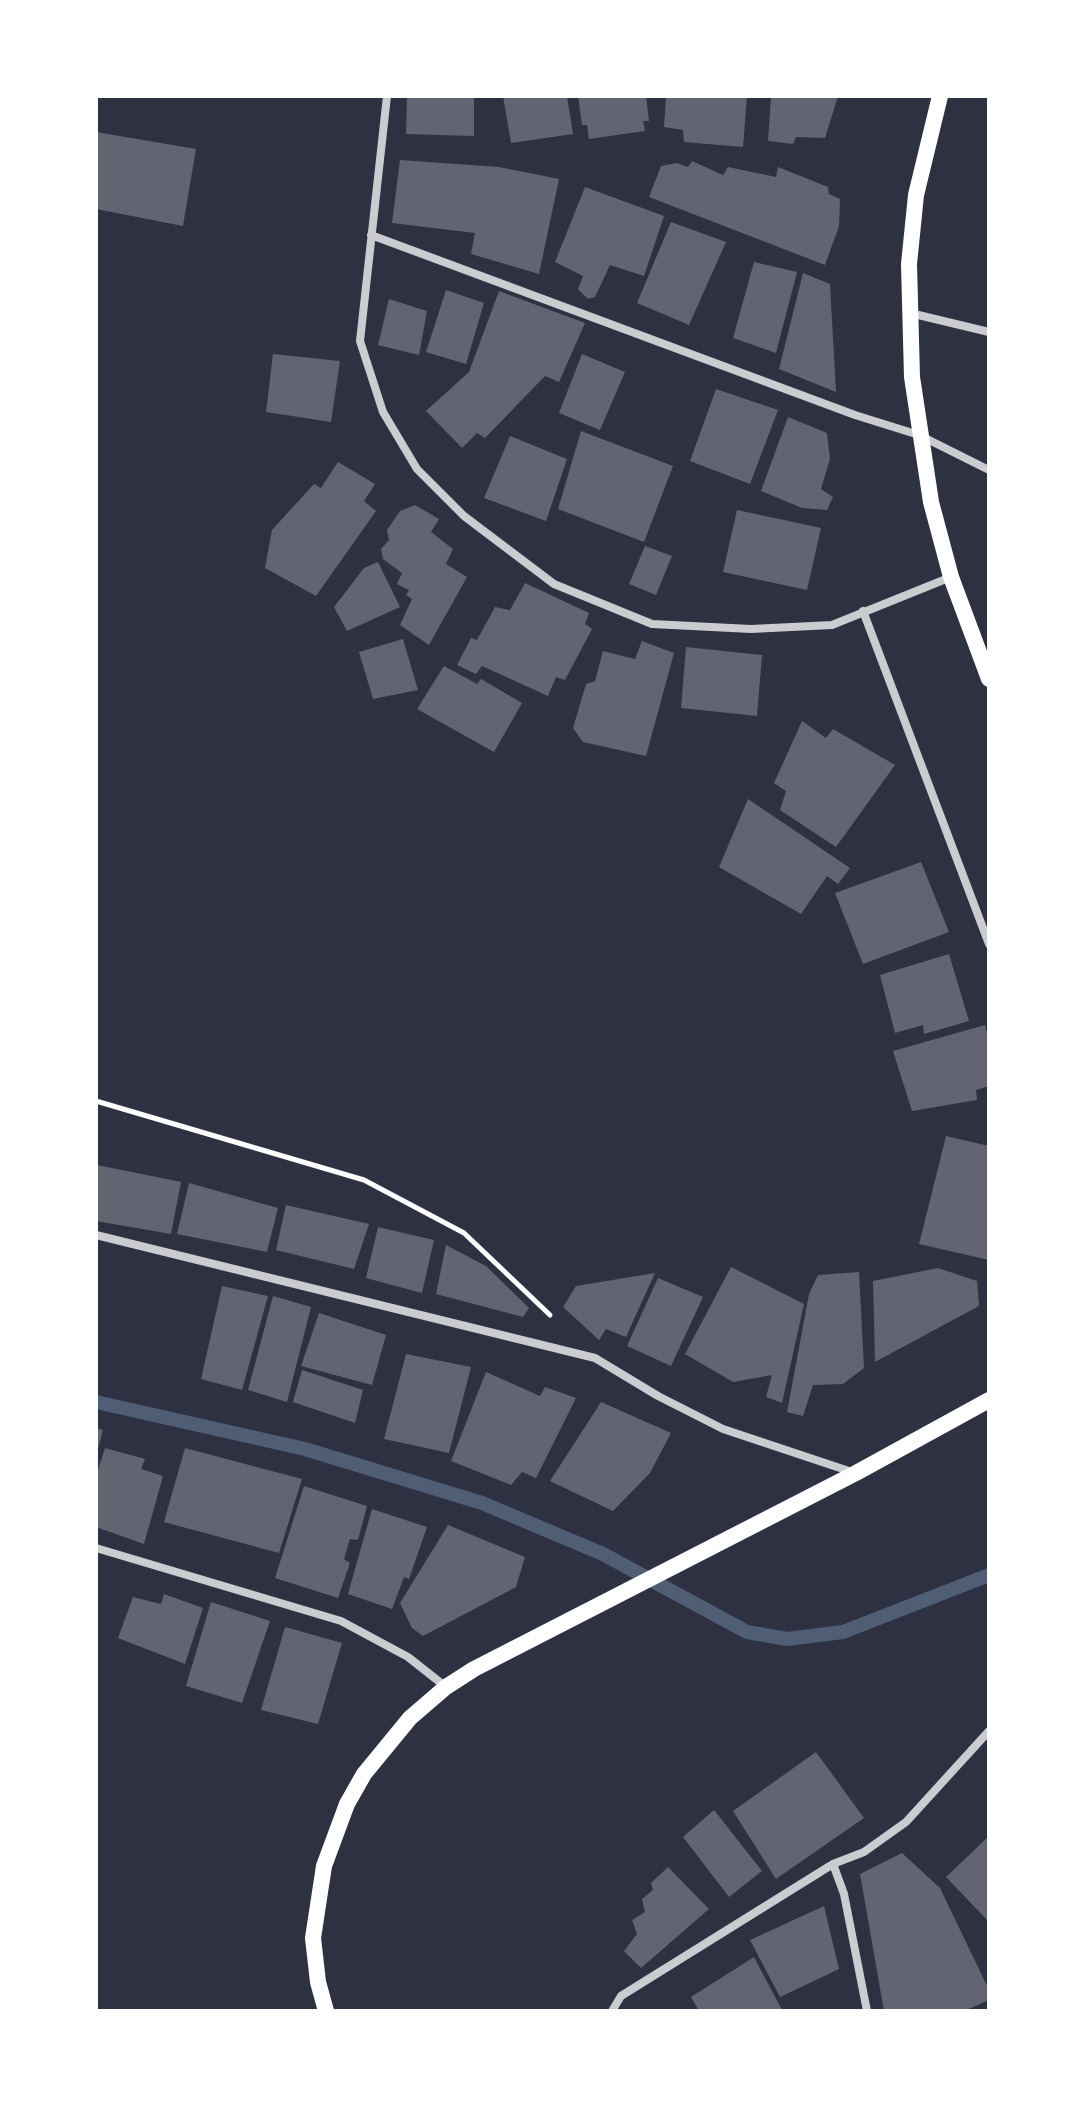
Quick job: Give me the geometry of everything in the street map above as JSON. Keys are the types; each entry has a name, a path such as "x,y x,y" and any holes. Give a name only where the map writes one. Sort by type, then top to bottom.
{"main road":[{"path":"940,96 916,195 909,264 912,377 931,502 951,577 989,679"},
{"path":"326,2011 318,1982 313,1938 316,1901 333,1836 358,1784 384,1746 446,1687 989,1400"}],"street":[{"path":"387,96 360,341 383,412 417,469 464,516 554,584 652,624 751,629 832,625 951,577"},
{"path":"371,235 855,415 919,435 989,470"},
{"path":"909,313 989,332"},
{"path":"863,611 989,944"},
{"path":"96,1235 595,1358 658,1396 723,1429 856,1473"},
{"path":"96,1548 341,1621 408,1657 446,1687"},
{"path":"612,2011 621,1996 833,1864 864,1852 906,1822 989,1731"},
{"path":"833,1864 844,1894 867,2011"}],"path":[{"path":"96,1101 364,1180 464,1233 551,1316"}],"building":[{"path":"407,96 474,96 474,136 406,134"},
{"path":"503,96 567,96 573,134 511,143"},
{"path":"578,96 646,96 649,121 643,121 645,131 589,139 587,125 582,125"},
{"path":"666,96 747,96 743,147 684,142 683,130 664,127"},
{"path":"771,96 838,96 825,138 796,137 793,144 768,141"},
{"path":"96,132 196,149 183,226 96,209"},
{"path":"400,160 499,167 559,179 539,274 471,254 475,233 392,223"},
{"path":"692,161 723,175 728,167 776,177 778,167 828,187 829,194 840,199 839,226 825,265 649,197 661,166 677,163 688,167"},
{"path":"585,187 664,216 644,276 610,265 595,297 588,299 578,289 583,276 555,262"},
{"path":"671,222 726,242 689,325 637,303"},
{"path":"754,262 797,272 776,353 733,338"},
{"path":"803,273 830,284 836,392 779,369"},
{"path":"446,290 484,303 466,364 426,352"},
{"path":"499,291 585,323 559,382 545,376 485,438 477,433 462,448 426,411 469,372"},
{"path":"389,299 427,311 419,355 378,345"},
{"path":"273,354 340,361 331,422 266,412"},
{"path":"582,354 625,372 600,430 559,413"},
{"path":"716,389 778,410 750,484 690,461"},
{"path":"788,417 827,433 830,459 821,489 833,497 827,510 802,508 761,491"},
{"path":"581,431 673,466 644,542 558,509"},
{"path":"510,436 567,459 546,521 484,498"},
{"path":"338,462 375,484 364,501 376,511 316,596 265,568 272,530 314,484 321,488"},
{"path":"415,505 439,519 431,532 453,549 446,564 467,577 429,645 400,625 412,599 406,595 409,590 397,584 402,573 383,559 381,549 389,540 387,530 400,511"},
{"path":"737,510 821,528 807,590 723,572"},
{"path":"645,546 672,556 656,595 629,584"},
{"path":"378,562 400,607 347,631 334,607 364,568"},
{"path":"525,583 589,613 585,624 592,629 565,680 556,677 548,696 482,666 476,674 457,665 471,638 477,640 495,607 510,610"},
{"path":"403,639 418,690 373,699 359,652"},
{"path":"642,641 674,653 646,756 583,742 573,728 586,684 595,681 603,651 635,659"},
{"path":"686,647 762,655 757,716 681,708"},
{"path":"444,666 477,684 481,679 522,703 494,752 417,709"},
{"path":"802,721 826,738 833,729 895,765 836,847 780,810 786,791 774,783"},
{"path":"748,799 850,868 838,884 827,876 801,914 719,867"},
{"path":"921,862 949,932 863,964 835,893"},
{"path":"949,954 969,1021 924,1034 923,1025 895,1033 880,975"},
{"path":"985,1025 989,1042 989,1086 976,1090 977,1100 912,1111 893,1051"},
{"path":"946,1136 989,1146 989,1260 919,1244"},
{"path":"97,1165 181,1182 171,1234 96,1221"},
{"path":"189,1183 278,1208 267,1252 177,1234"},
{"path":"286,1205 369,1224 354,1269 276,1250"},
{"path":"378,1227 434,1240 422,1293 366,1278"},
{"path":"446,1245 486,1266 529,1308 523,1317 436,1294"},
{"path":"731,1267 804,1304 782,1403 766,1397 772,1375 733,1382 685,1354"},
{"path":"938,1268 977,1281 979,1306 875,1362 873,1281"},
{"path":"859,1272 864,1368 843,1384 813,1385 803,1416 787,1412 809,1294 818,1275"},
{"path":"655,1273 626,1337 606,1329 599,1340 563,1307 576,1286"},
{"path":"658,1278 703,1297 671,1366 627,1346"},
{"path":"222,1286 268,1296 242,1390 201,1379"},
{"path":"273,1296 311,1307 287,1402 248,1390"},
{"path":"319,1313 386,1335 372,1385 301,1366"},
{"path":"406,1354 471,1367 449,1453 384,1439"},
{"path":"302,1370 363,1390 355,1423 293,1402"},
{"path":"486,1372 540,1396 545,1387 576,1398 536,1478 522,1472 511,1485 451,1461"},
{"path":"601,1402 671,1433 650,1473 613,1511 550,1481"},
{"path":"96,1428 103,1430 97,1452 96,1452"},
{"path":"105,1448 145,1459 141,1469 163,1476 144,1544 96,1527 96,1476"},
{"path":"185,1448 302,1479 279,1553 164,1522"},
{"path":"304,1486 367,1506 358,1540 350,1539 344,1559 350,1563 338,1598 275,1578"},
{"path":"372,1509 427,1527 409,1579 404,1577 392,1609 348,1594"},
{"path":"448,1525 525,1557 516,1587 423,1636 412,1628 400,1603"},
{"path":"164,1594 203,1608 185,1664 118,1638 133,1597 161,1604"},
{"path":"211,1602 270,1621 242,1703 186,1686"},
{"path":"285,1627 342,1643 318,1724 261,1710"},
{"path":"816,1752 864,1818 776,1879 733,1811"},
{"path":"714,1810 762,1871 729,1897 683,1837"},
{"path":"989,1836 989,1922 946,1877"},
{"path":"902,1853 940,1888 989,1990 989,2000 964,2011 884,2011 860,1874"},
{"path":"668,1867 709,1909 641,1968 624,1951 637,1934 632,1920 645,1912 642,1899 653,1890 651,1883"},
{"path":"824,1906 839,1969 780,1997 750,1940"},
{"path":"754,1957 782,2010 699,2011 691,1997"}],"waterway":[{"path":"96,1402 305,1449 482,1503 603,1554 747,1632 787,1639 843,1632 989,1575"}]}
